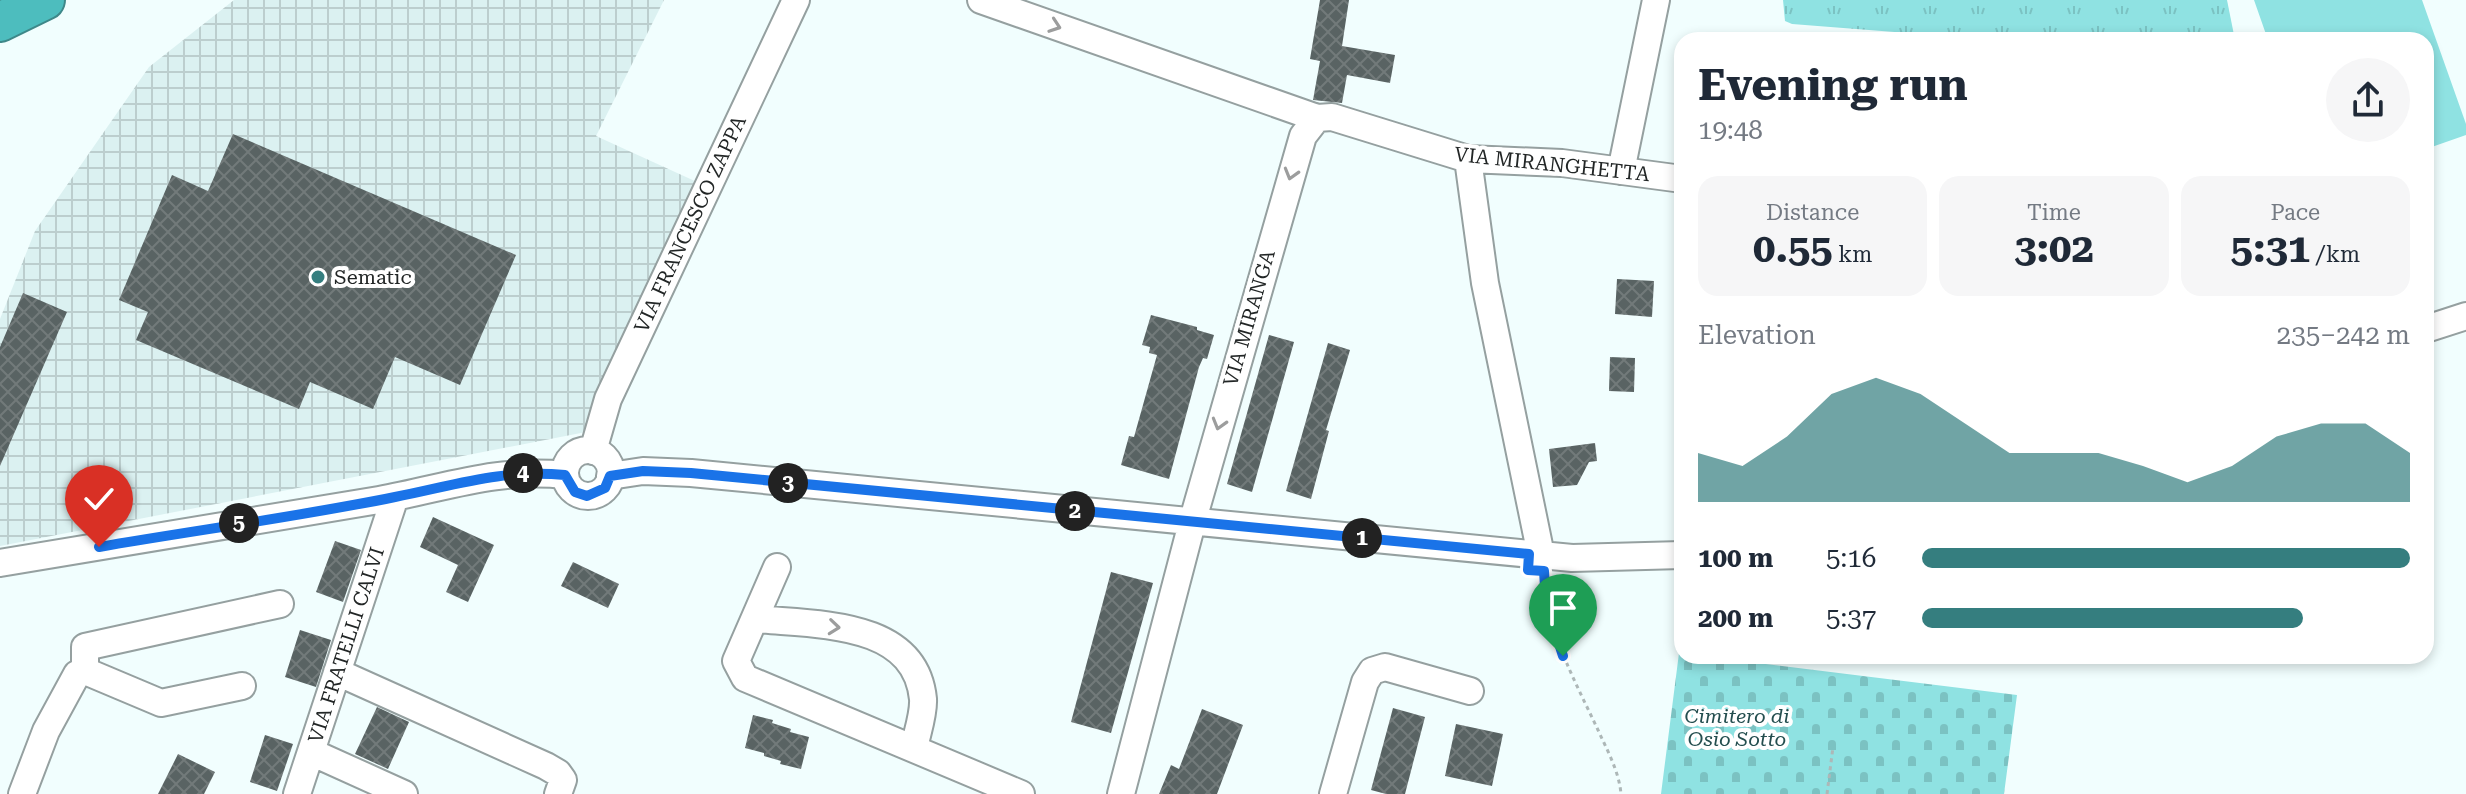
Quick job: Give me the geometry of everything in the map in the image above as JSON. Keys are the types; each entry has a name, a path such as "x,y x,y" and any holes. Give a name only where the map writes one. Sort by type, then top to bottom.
{"highway":[{"path":"0,22 45,0"}],"street":[{"name":"VIA FRANCESCO ZAPPA","path":"593,451 608,399 796,0"},
{"path":"981,0 1324,118"},
{"path":"1621,171 1656,0"},
{"name":"VIA MIRANGHETTA","path":"1324,118 1468,159 1562,163 1674,178"},
{"name":"VIA MIRANGA","path":"1121,794 1192,523 1303,136 1324,118"},
{"path":"1468,159 1485,283 1535,554"},
{"path":"2434,326 2466,316"},
{"path":"593,451 604,457 610,476 605,488 587,496 575,492 565,475 568,461 573,456 593,451"},
{"path":"610,476 643,471 691,473 1572,558 1674,555"},
{"path":"0,563 395,497 484,476 532,472 565,475"},
{"name":"VIA FRATELLI CALVI","path":"297,794 395,497"},
{"path":"777,567 736,661 745,678 1021,794"},
{"path":"85,671 85,647 280,604"},
{"path":"756,619 862,631 894,647 915,668 923,701 914,748"},
{"path":"1333,794 1365,682 1372,671 1385,667 1470,691"},
{"path":"22,794 46,731 77,674 85,671 161,703 242,686"},
{"path":"337,672 546,766 563,780 558,794"},
{"path":"311,752 404,794"},
{"path":"0,786 12,794"}],"path":[{"path":"1535,554 1528,570 1544,571 1546,603 1563,656 1614,765 1621,794"},
{"path":"1827,794 1833,747"}],"shaded area":[{"path":"234,0 664,0 596,136 697,182 586,432 0,546 0,319 35,231 149,67"}],"green space":[{"path":"1783,0 2227,0 2233,32 1894,32 1785,21"},
{"path":"2254,0 2422,0 2433,32 2265,32"},
{"path":"2434,34 2466,124 2466,135 2434,146"},
{"name":"Cimitero di Osio Sotto","path":"1678,664 1765,664 2017,695 2004,794 1661,794"}],"building":[{"path":"1320,0 1349,0 1342,46 1395,55 1390,83 1347,75 1342,103 1313,100 1320,61 1310,59"},
{"name":"Sematic","path":"233,134 516,255 460,385 395,357 373,409 310,382 299,409 136,340 148,312 119,300 172,175 208,191"},
{"path":"1617,279 1654,281 1652,317 1615,314"},
{"path":"23,293 67,312 0,466 0,347"},
{"path":"1151,315 1197,327 1197,330 1214,335 1207,359 1203,358 1199,367 1169,479 1121,465 1129,436 1134,437 1157,355 1149,353 1150,347 1142,345"},
{"path":"1269,335 1294,342 1252,492 1227,484"},
{"path":"1328,343 1350,350 1326,430 1329,431 1311,499 1286,491"},
{"path":"1610,357 1635,358 1634,392 1609,391"},
{"path":"1595,443 1597,461 1589,462 1577,485 1553,487 1549,449"},
{"path":"433,517 494,545 468,602 446,592 458,565 420,547"},
{"path":"335,541 361,550 343,602 316,592"},
{"path":"573,562 619,584 608,608 561,586"},
{"path":"1111,572 1153,583 1111,733 1071,722"},
{"path":"300,630 331,640 316,687 285,677"},
{"path":"377,707 409,722 388,769 355,754"},
{"path":"1393,708 1425,717 1405,794 1371,790"},
{"path":"1202,709 1243,725 1217,794 1159,794 1171,765 1179,769"},
{"path":"753,715 773,720 772,723 791,729 790,732 809,737 801,769 780,764 781,761 764,756 764,753 745,748"},
{"path":"1456,724 1503,734 1492,786 1445,776"},
{"path":"265,735 293,744 277,791 250,782"},
{"path":"178,754 215,772 204,794 158,794"}],"place":[{"name":"Sematic","path":"318,277"}],"route":[{"path":"99,547 395,497 484,476 532,472 565,475 566,482 575,492 587,496 605,488 610,476 643,471 691,473 1529,554 1528,570 1544,571 1546,603 1563,656"}]}
